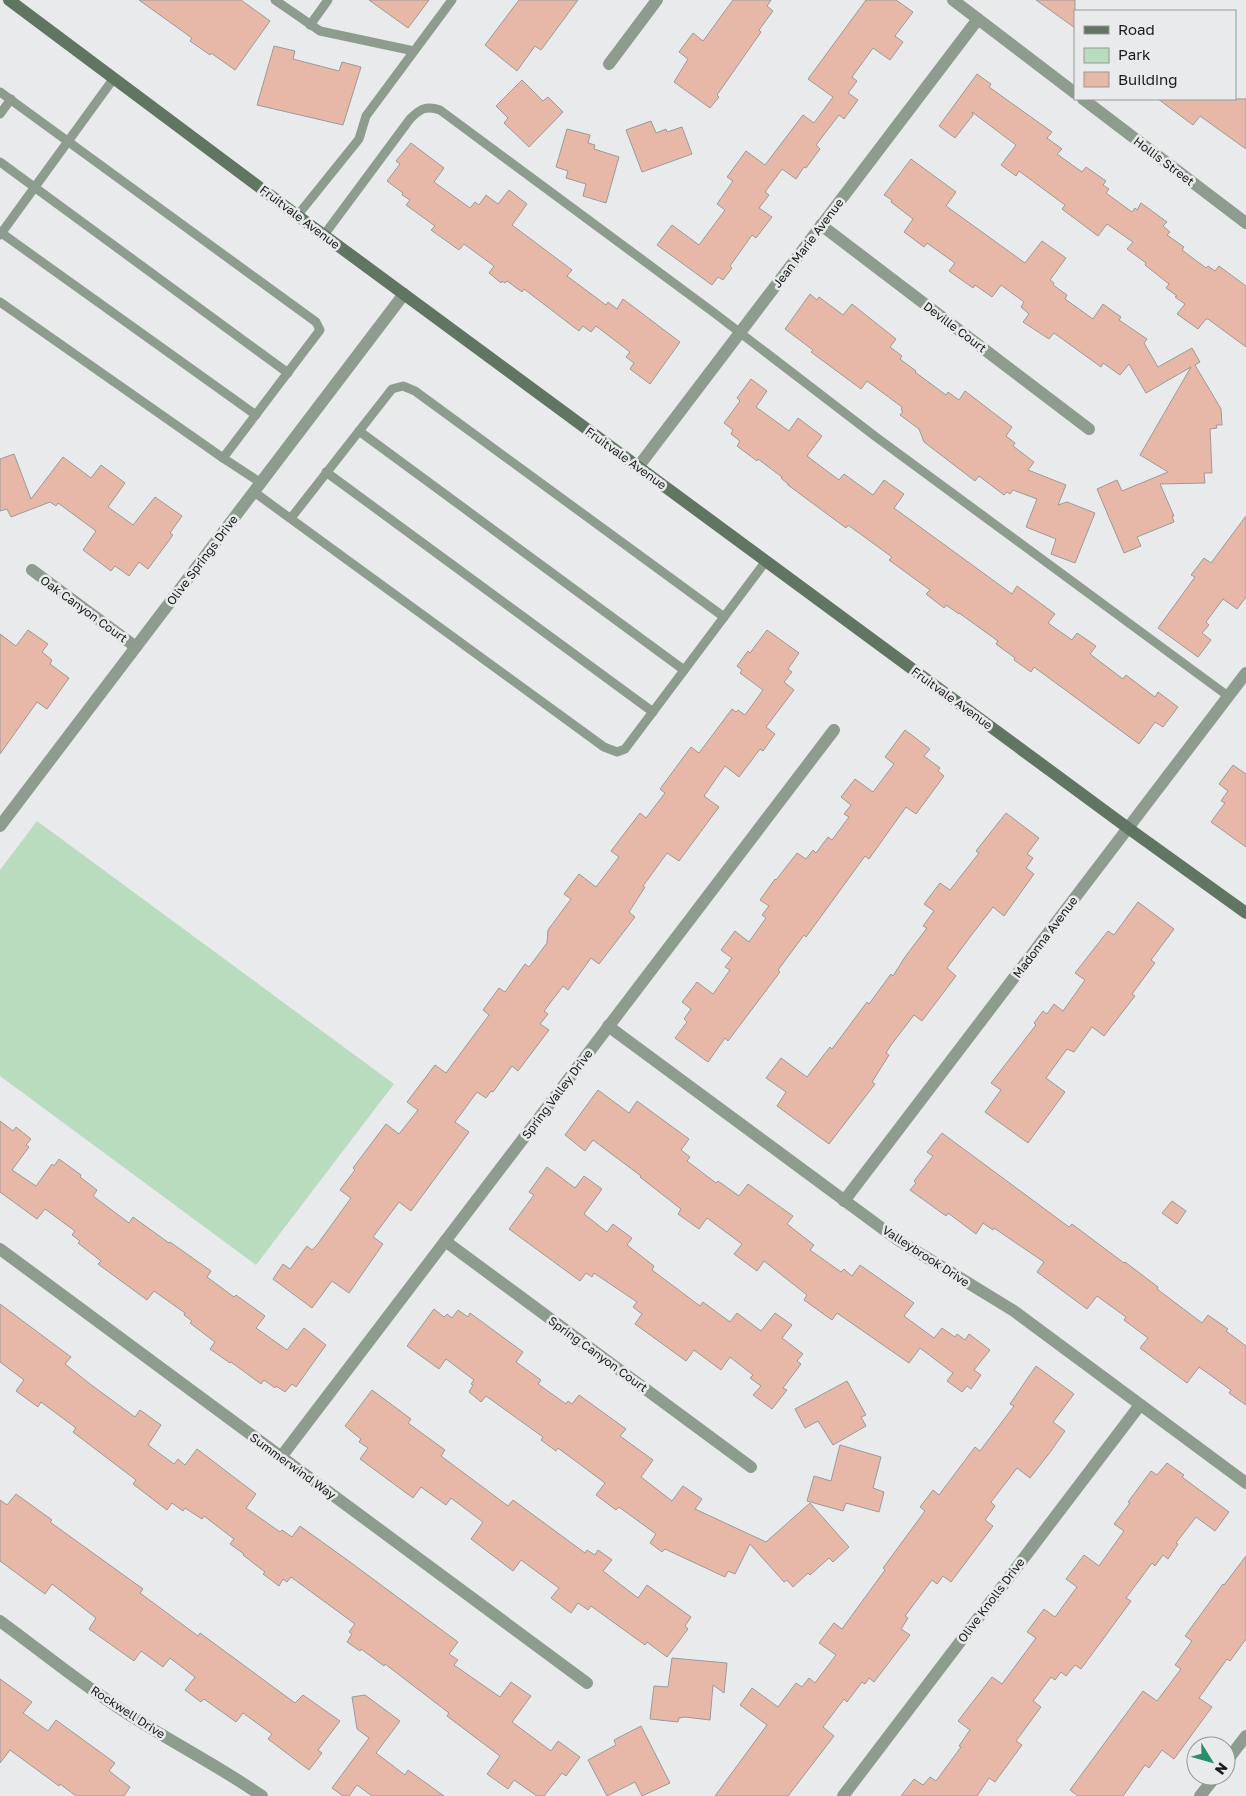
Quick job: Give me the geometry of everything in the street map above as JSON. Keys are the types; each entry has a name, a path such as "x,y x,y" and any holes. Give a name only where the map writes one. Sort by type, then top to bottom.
{"main road":[{"name":"Fruitvale Avenue","path":"8,0 297,216 1128,828 1246,912"}],"street":[{"path":"609,64 657,0"},
{"path":"953,0 1074,92"},
{"name":"Jean Marie Avenue","path":"638,467 978,20"},
{"name":"Hollis Street","path":"1083,100 1246,223"},
{"name":"Deville Court","path":"822,225 1090,429"},
{"name":"Olive Springs Drive","path":"0,826 404,294"},
{"name":"Oak Canyon Court","path":"32,570 136,647"},
{"name":"Madonna Avenue","path":"844,1201 1246,673"},
{"name":"Spring Valley Drive","path":"281,1457 834,730"},
{"name":"Valleybrook Drive","path":"608,1026 898,1240 1014,1311 1246,1483"},
{"name":"Spring Canyon Court","path":"445,1241 751,1467"},
{"name":"Summerwind Way","path":"0,1250 587,1683"},
{"name":"Olive Knolls Drive","path":"843,1796 1140,1405"},
{"name":"Rockwell Drive","path":"0,1621 110,1702 262,1796"},
{"path":"1236,1749 1246,1736"},
{"path":"1200,1796 1208,1786"}],"lane":[{"path":"275,0 320,31 414,51"},
{"path":"310,25 328,0"},
{"path":"297,216 358,139 366,116 452,0"},
{"path":"114,78 1,233 256,415"},
{"path":"0,92 316,322 320,330 223,458"},
{"path":"0,114 11,100"},
{"path":"324,235 418,110 426,107 440,110 876,437 1228,696"},
{"path":"0,162 288,373"},
{"path":"0,302 223,458 291,518 604,747 617,752 625,749 766,561"},
{"path":"291,518 392,389 403,386 423,397 724,617"},
{"path":"359,431 684,670"},
{"path":"326,472 653,712"}],"green space":[{"path":"37,821 394,1084 256,1265 0,1076 0,870"}],"building":[{"path":"139,0 241,0 270,21 235,70 190,41 192,38"},
{"path":"369,0 429,0 408,28"},
{"path":"519,0 578,0 541,50 535,46 517,71 485,45"},
{"path":"733,0 771,0 767,6 773,11 759,30 761,32 717,95 719,97 710,108 674,82 688,59 679,52 693,33 703,41"},
{"path":"866,0 896,0 913,12 895,36 903,42 890,60 873,48 852,77 857,81 848,93 858,100 844,119 839,115 816,145 820,149 796,179 782,169 765,192 769,195 759,208 772,217 756,238 752,235 730,266 732,268 723,280 718,277 712,285 657,245 672,225 699,245 725,210 717,204 733,181 727,177 746,151 765,165 803,115 814,123 833,97 808,79"},
{"path":"1036,0 1075,0 1074,27"},
{"path":"274,46 295,51 293,59 339,71 342,62 361,67 343,125 257,105"},
{"path":"977,74 991,84 989,87 1052,132 1047,138 1062,149 1057,154 1082,172 1086,167 1106,181 1103,185 1109,189 1106,193 1132,212 1135,208 1137,210 1141,203 1167,222 1163,226 1170,232 1167,235 1184,247 1182,250 1206,268 1208,266 1215,271 1219,266 1246,286 1246,347 1208,319 1198,329 1177,314 1185,304 1166,288 1169,284 1127,249 1133,242 1107,224 1098,236 1062,209 1065,205 1019,171 1016,176 1001,165 1016,145 972,112 973,115 955,138 939,126"},
{"path":"522,80 543,101 548,97 563,112 529,147 504,123 508,118 496,106"},
{"path":"1246,99 1246,149 1200,116 1193,125 1159,100"},
{"path":"651,121 656,133 666,129 667,132 682,127 692,154 642,172 626,130"},
{"path":"567,129 590,135 588,143 595,145 594,149 619,157 606,203 583,196 586,184 566,178 568,171 556,167"},
{"path":"411,143 444,168 434,182 470,208 475,202 479,205 486,195 498,204 509,190 527,204 512,225 572,270 567,276 606,305 608,302 617,309 623,299 680,342 650,384 630,369 634,363 626,357 630,352 596,326 591,332 583,326 579,331 524,289 522,292 507,281 505,283 502,281 501,283 489,273 494,266 464,244 459,250 431,230 435,226 406,205 410,200 387,181 400,164 396,161"},
{"path":"911,159 956,192 946,206 1025,263 1042,241 1066,258 1050,280 1054,283 1053,285 1067,295 1065,299 1093,319 1103,304 1121,317 1119,320 1147,339 1144,343 1158,367 1192,348 1200,362 1195,365 1221,409 1222,425 1216,425 1217,428 1210,429 1212,473 1204,473 1205,483 1160,484 1174,516 1172,516 1174,522 1137,537 1141,546 1124,553 1097,489 1117,480 1122,491 1168,472 1140,455 1191,367 1146,393 1129,364 1120,375 1103,363 1101,367 1054,333 1049,339 1023,322 1029,314 1021,307 1024,302 1001,285 992,297 975,285 973,288 949,271 955,263 927,243 924,247 904,232 913,219 884,195"},
{"path":"810,294 817,300 819,297 843,315 852,304 896,339 890,347 902,356 900,359 915,372 946,395 948,392 959,400 965,391 1012,427 1006,436 1015,443 1013,446 1034,462 1028,470 1066,485 1058,505 1067,502 1095,513 1075,563 1051,554 1056,539 1026,527 1037,499 1013,490 1010,494 1007,492 1004,495 979,476 975,481 924,442 919,429 900,415 903,411 901,410 902,407 867,381 861,389 811,352 813,350 785,329"},
{"path":"751,379 767,391 756,407 789,431 798,418 822,436 807,456 839,480 844,474 873,495 884,480 904,494 894,508 1012,594 1017,586 1055,614 1048,623 1072,640 1077,633 1096,646 1090,654 1123,679 1126,675 1155,697 1158,692 1178,707 1163,727 1155,722 1139,744 1034,667 1031,672 1014,660 1015,658 996,644 998,641 959,613 946,605 944,608 926,594 930,590 889,560 892,557 848,525 846,528 788,485 782,477 737,446 740,441 731,434 733,430 724,423 740,401 737,398"},
{"path":"14,454 31,499 63,457 91,478 101,465 125,483 108,507 133,525 155,497 182,516 170,533 173,535 148,569 139,562 129,576 115,566 111,571 83,550 96,531 58,503 56,506 50,502 11,517 7,509 0,511 0,459"},
{"path":"1246,516 1246,597 1237,609 1223,599 1206,622 1209,625 1202,633 1211,640 1198,657 1158,628 1195,577 1191,575 1204,558 1211,563"},
{"path":"28,630 48,644 42,652 52,660 50,664 69,678 47,709 37,702 0,754 0,634 16,646"},
{"path":"767,630 799,653 788,669 792,672 784,682 794,690 766,727 775,734 763,751 760,749 739,777 725,766 704,796 719,807 679,861 667,853 643,886 645,887 629,912 635,917 599,964 591,958 568,990 563,986 544,1011 548,1014 540,1024 549,1030 518,1071 512,1066 493,1092 491,1091 486,1098 477,1092 455,1122 469,1132 411,1211 399,1202 373,1237 383,1244 349,1293 332,1281 312,1308 273,1279 283,1264 290,1269 307,1246 312,1250 317,1245 351,1198 340,1190 355,1170 353,1168 386,1124 399,1134 418,1110 407,1102 435,1065 446,1073 489,1015 483,1010 499,988 505,992 525,964 529,967 547,943 548,930 571,899 564,894 579,874 596,887 619,857 611,851 640,813 646,818 665,793 660,789 691,747 699,753 732,709 736,712 738,710 745,715 763,690 740,673 742,670 737,666 748,651 750,653"},
{"path":"905,730 930,749 924,756 940,768 938,771 944,776 916,814 906,807 869,859 865,856 806,937 804,935 778,970 780,972 728,1041 725,1038 708,1062 675,1038 687,1022 684,1019 691,1009 682,1002 697,982 713,994 730,970 725,967 732,958 721,950 735,931 749,942 766,918 762,915 769,906 760,900 775,879 797,853 806,859 813,850 816,853 828,837 832,840 849,817 844,814 851,805 841,797 855,779 873,792 894,764 885,757"},
{"path":"1233,765 1246,774 1246,847 1211,822 1225,803 1221,801 1228,791 1219,784"},
{"path":"1006,813 1039,838 1027,854 1033,858 1026,868 1034,874 1004,916 993,907 970,937 947,968 956,976 922,1021 914,1015 891,1045 886,1053 889,1055 872,1082 875,1084 829,1144 777,1106 786,1092 766,1078 781,1058 807,1077 830,1047 832,1049 867,1002 869,1004 891,974 893,976 927,928 923,926 934,911 924,904 940,883 950,890 979,853 976,851"},
{"path":"1138,902 1174,929 1151,960 1155,963 1132,994 1135,996 1104,1036 1092,1027 1074,1052 1067,1049 1046,1078 1065,1092 1028,1143 985,1112 1001,1090 991,1083 1036,1025 1034,1023 1043,1011 1047,1014 1054,1004 1063,1011 1085,980 1075,973 1108,931 1114,935"},
{"path":"598,1090 629,1113 637,1101 689,1139 681,1150 690,1157 687,1161 716,1183 718,1181 739,1196 748,1184 793,1216 787,1224 814,1245 810,1250 841,1272 844,1269 852,1276 860,1265 914,1303 904,1316 934,1338 942,1328 955,1337 957,1334 965,1340 969,1334 990,1350 974,1370 981,1375 971,1389 967,1386 962,1392 947,1381 953,1373 920,1348 909,1363 837,1313 832,1320 804,1300 807,1295 764,1261 757,1271 734,1254 742,1244 707,1218 699,1229 678,1214 681,1209 593,1140 585,1151 565,1135"},
{"path":"0,1121 13,1131 16,1127 31,1139 26,1145 29,1147 12,1170 36,1186 52,1164 54,1166 59,1159 81,1175 80,1177 97,1190 93,1196 129,1223 133,1217 170,1242 211,1271 207,1277 234,1297 236,1295 265,1316 256,1328 287,1350 304,1328 326,1345 296,1387 292,1384 285,1392 264,1380 261,1384 210,1349 215,1342 190,1323 192,1321 184,1315 185,1313 154,1291 147,1300 98,1264 101,1261 78,1243 80,1241 72,1235 75,1231 45,1209 37,1219 0,1192"},
{"path":"942,1133 1069,1227 1072,1224 1125,1262 1202,1323 1208,1315 1228,1329 1226,1331 1246,1346 1246,1405 1229,1393 1231,1390 1199,1367 1187,1383 1140,1348 1148,1338 1124,1320 1126,1317 1097,1296 1087,1309 1037,1272 1044,1262 994,1228 993,1230 983,1223 976,1234 948,1213 946,1216 910,1190 916,1183 914,1181 933,1156 927,1152"},
{"path":"547,1167 575,1188 584,1176 602,1189 584,1214 607,1232 613,1224 632,1238 627,1245 654,1266 652,1270 700,1306 703,1302 730,1322 737,1313 761,1331 775,1313 792,1325 782,1338 803,1354 797,1361 801,1364 783,1388 787,1390 772,1409 753,1395 761,1386 750,1378 753,1375 730,1357 721,1370 694,1350 686,1361 635,1324 642,1314 633,1307 637,1302 594,1273 592,1277 586,1273 580,1281 509,1229 534,1195 529,1192"},
{"path":"1172,1201 1186,1211 1177,1224 1162,1213"},
{"path":"0,1304 71,1357 65,1364 90,1384 135,1417 140,1410 161,1425 148,1445 174,1464 178,1459 185,1465 197,1449 256,1494 246,1508 280,1532 282,1530 292,1537 300,1526 458,1642 449,1654 458,1660 454,1665 500,1697 511,1682 531,1696 512,1722 551,1751 558,1741 580,1757 566,1776 562,1773 544,1796 537,1796 514,1780 508,1789 487,1774 500,1756 447,1716 449,1713 385,1664 384,1666 361,1649 360,1651 347,1642 352,1634 349,1632 355,1624 291,1577 287,1582 283,1579 279,1586 263,1574 265,1572 244,1554 230,1544 234,1539 204,1516 202,1519 185,1508 183,1511 172,1503 167,1510 133,1484 136,1480 73,1432 76,1428 41,1402 38,1407 16,1391 24,1380 0,1362"},
{"path":"434,1309 444,1317 447,1314 452,1318 458,1310 468,1317 470,1313 523,1352 516,1362 541,1380 538,1384 566,1404 568,1401 572,1404 579,1395 626,1429 620,1436 653,1460 641,1477 672,1501 683,1486 702,1499 695,1509 766,1542 810,1503 849,1547 833,1562 829,1558 793,1587 787,1580 784,1582 750,1544 735,1574 728,1571 725,1577 665,1549 662,1552 650,1543 656,1534 619,1507 616,1510 596,1495 605,1483 558,1448 556,1451 541,1440 543,1437 486,1396 481,1402 469,1392 474,1380 446,1359 439,1369 407,1346"},
{"path":"1036,1366 1074,1394 1053,1422 1065,1431 1051,1451 1030,1478 1017,1468 991,1502 995,1506 985,1520 993,1526 951,1582 943,1576 937,1584 932,1580 905,1616 908,1618 901,1629 910,1635 874,1682 869,1678 865,1684 862,1682 847,1702 844,1699 823,1727 834,1736 788,1796 715,1796 767,1725 740,1705 752,1688 778,1707 796,1683 802,1687 809,1678 815,1683 836,1655 819,1643 834,1623 842,1629 885,1570 883,1568 925,1511 920,1507 933,1490 939,1495 975,1447 980,1451 1014,1406 1010,1404"},
{"path":"847,1381 866,1415 861,1417 866,1426 833,1445 818,1421 805,1428 795,1409"},
{"path":"372,1390 411,1419 408,1423 445,1450 441,1456 508,1506 513,1500 585,1553 587,1550 595,1555 598,1550 612,1560 603,1571 638,1598 647,1585 691,1617 685,1626 688,1629 667,1657 647,1642 645,1645 591,1606 588,1610 578,1603 571,1613 551,1598 559,1588 521,1560 513,1571 471,1539 483,1522 451,1498 446,1505 421,1487 413,1498 360,1459 368,1448 359,1442 361,1439 345,1426"},
{"path":"840,1445 881,1457 873,1488 884,1492 879,1512 846,1503 843,1511 807,1501 814,1476 831,1481"},
{"path":"1167,1463 1184,1475 1182,1477 1229,1512 1215,1531 1196,1517 1176,1543 1178,1544 1168,1559 1163,1555 1155,1566 1152,1563 1126,1598 1131,1601 1081,1669 1075,1665 1066,1676 1061,1672 1055,1680 1051,1677 1033,1701 1041,1707 1016,1741 1022,1745 995,1782 989,1778 977,1796 901,1796 914,1779 923,1785 930,1777 936,1781 961,1747 959,1746 970,1730 958,1721 992,1677 1002,1684 1036,1638 1027,1632 1044,1609 1055,1617 1077,1587 1066,1579 1084,1555 1099,1566 1124,1531 1114,1524 1130,1503 1128,1502 1151,1471 1157,1475"},
{"path":"16,1494 52,1520 50,1522 143,1589 140,1593 198,1636 200,1633 295,1703 303,1695 340,1721 318,1750 322,1753 309,1770 268,1739 272,1734 243,1713 236,1722 204,1699 201,1702 185,1690 195,1677 170,1658 163,1667 141,1651 134,1661 89,1629 96,1618 52,1584 45,1594 0,1561 0,1500 7,1505"},
{"path":"1246,1556 1246,1639 1230,1661 1227,1659 1199,1698 1212,1707 1191,1736 1186,1736 1186,1743 1174,1759 1162,1750 1149,1768 1145,1765 1123,1796 1078,1796 1070,1790 1143,1691 1157,1701 1181,1669 1175,1665 1192,1641 1185,1636"},
{"path":"672,1658 727,1663 724,1693 713,1685 710,1720 685,1717 679,1718 678,1722 650,1719 654,1686 668,1687"},
{"path":"0,1679 32,1702 23,1713 48,1731 56,1720 115,1763 109,1771 130,1787 124,1796 76,1796 60,1784 59,1786 10,1750 0,1763"},
{"path":"365,1695 400,1721 376,1753 405,1775 408,1770 444,1796 372,1796 357,1785 349,1796 343,1796 332,1788 369,1738 357,1729 352,1697"},
{"path":"641,1726 670,1783 642,1796 635,1782 607,1796 588,1760 616,1745 614,1740"}]}
